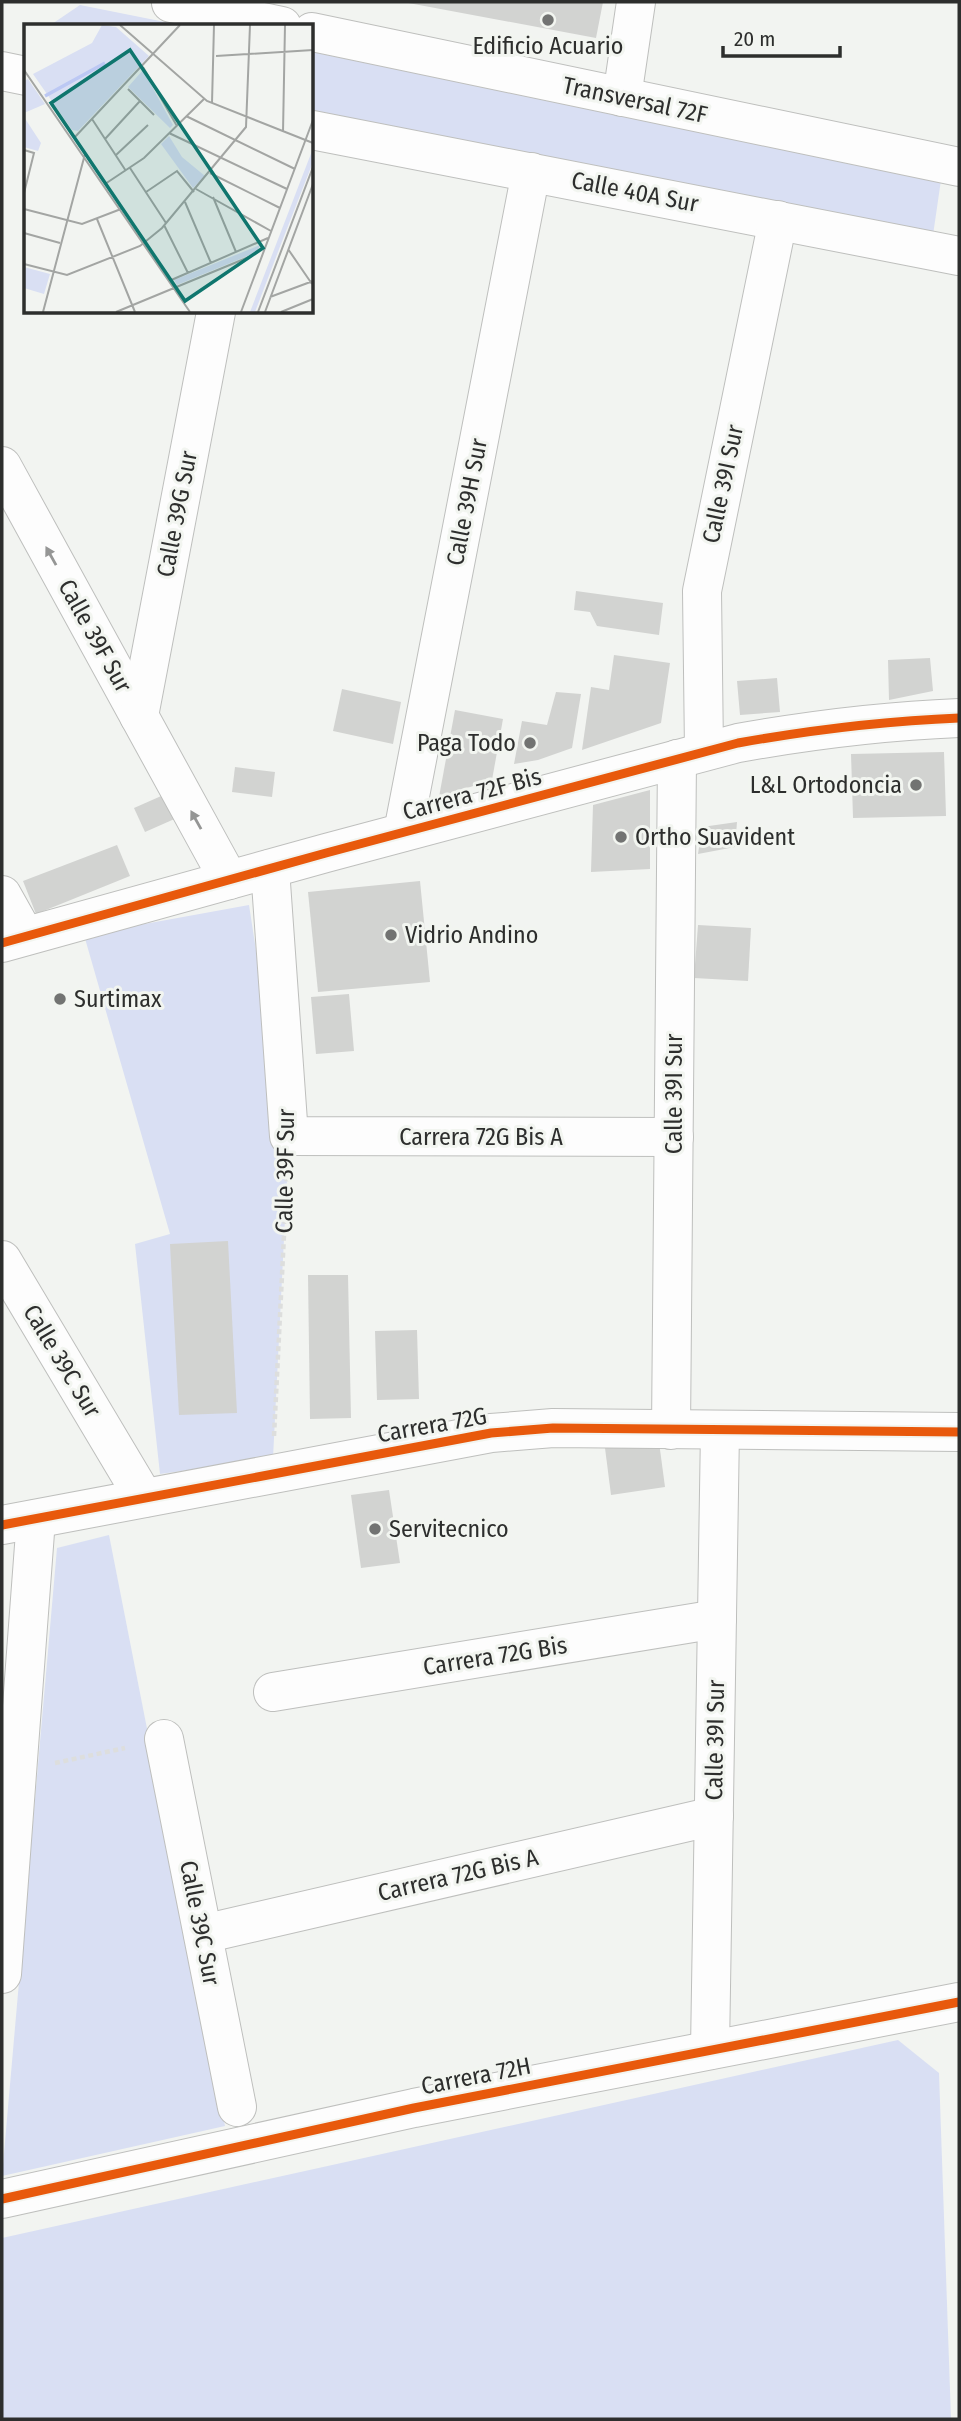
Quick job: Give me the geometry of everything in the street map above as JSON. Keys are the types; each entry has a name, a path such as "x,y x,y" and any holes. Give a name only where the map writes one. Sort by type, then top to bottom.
{"street":[{"path":"622,97 636,2"},
{"path":"171,3 272,24"},
{"name":"Transversal 72F","path":"313,32 959,167"},
{"path":"2,71 24,76"},
{"name":"Calle 40A Sur","path":"313,130 959,256"},
{"name":"Calle 39H Sur","path":"402,832 531,172"},
{"name":"Calle 39I Sur","path":"671,1430 674,1137 690,755 702,591 778,220"},
{"name":"Calle 39G Sur","path":"138,716 215,313"},
{"name":"Calle 39F Sur","path":"2,466 229,880"},
{"name":"Carrera 72F Bis","path":"13,939 738,743 792,734 959,718"},
{"name":"Calle 39F Sur","path":"270,869 289,1136"},
{"path":"2,895 13,939"},
{"name":"Carrera 72G Bis A","path":"289,1136 674,1137"},
{"name":"Calle 39C Sur","path":"2,1260 144,1499"},
{"name":"Carrera 72G","path":"19,1522 491,1433 553,1429 959,1432"},
{"name":"Calle 39I Sur","path":"710,2050 720,1430"},
{"path":"2,1974 17,1771 19,1522"},
{"name":"Carrera 72G Bis","path":"273,1692 717,1619"},
{"name":"Calle 39C Sur","path":"164,1739 237,2106"},
{"name":"Carrera 72G Bis A","path":"203,1934 714,1816"},
{"name":"Carrera 72H","path":"2,2200 414,2108 959,2002"}],"path":[{"path":"17,1771 164,1739"}],"shaded area":[{"path":"80,5 175,24 52,24"},
{"path":"313,52 941,180 933,235 313,110"},
{"path":"249,905 288,1159 273,1458 160,1474 135,1244 170,1234 84,935"},
{"path":"109,1535 225,2126 2,2176 57,1548"},
{"path":"898,2040 939,2073 951,2419 2,2419 2,2238"}],"building":[{"name":"Edificio Acuario","path":"403,2 603,2 596,38"},
{"path":"576,591 663,603 659,635 597,626 590,612 574,610"},
{"path":"614,655 670,663 661,723 582,750 591,687 609,690"},
{"path":"930,658 933,691 889,700 888,660"},
{"path":"777,678 780,712 740,715 737,681"},
{"path":"342,689 401,702 393,744 333,731"},
{"path":"556,692 581,694 572,748 538,760 514,764 522,721 547,725"},
{"path":"455,710 503,719 492,780 439,797"},
{"name":"L&L Ortodoncia","path":"944,752 946,816 853,818 851,754"},
{"path":"235,767 275,772 272,797 232,792"},
{"name":"Ortho Suavident","path":"650,790 650,869 591,872 593,805"},
{"path":"168,793 179,817 145,832 134,808"},
{"path":"737,822 735,847 698,854 702,827"},
{"path":"117,845 130,876 36,914 23,881"},
{"name":"Vidrio Andino","path":"420,881 430,982 318,992 308,892"},
{"path":"698,925 751,928 748,981 694,978"},
{"path":"349,994 354,1051 316,1054 311,997"},
{"path":"228,1241 237,1413 179,1415 170,1244"},
{"path":"308,1275 348,1275 351,1418 310,1419"},
{"path":"417,1330 419,1399 377,1400 375,1331"},
{"path":"659,1442 665,1487 611,1495 605,1448"},
{"name":"Servitecnico","path":"389,1490 400,1563 361,1568 351,1495"}],"cycle path":[{"path":"2,943 738,743 848,727 959,718"},
{"path":"2,1525 491,1433 553,1428 959,1432"},
{"path":"2,2199 414,2108 959,2002"}],"place":[{"name":"Edificio Acuario","path":"548,20"},
{"name":"Paga Todo","path":"530,743"},
{"name":"L&L Ortodoncia","path":"916,785"},
{"name":"Ortho Suavident","path":"621,837"},
{"name":"Vidrio Andino","path":"391,935"},
{"name":"Surtimax","path":"60,999"},
{"name":"Servitecnico","path":"375,1529"}]}
